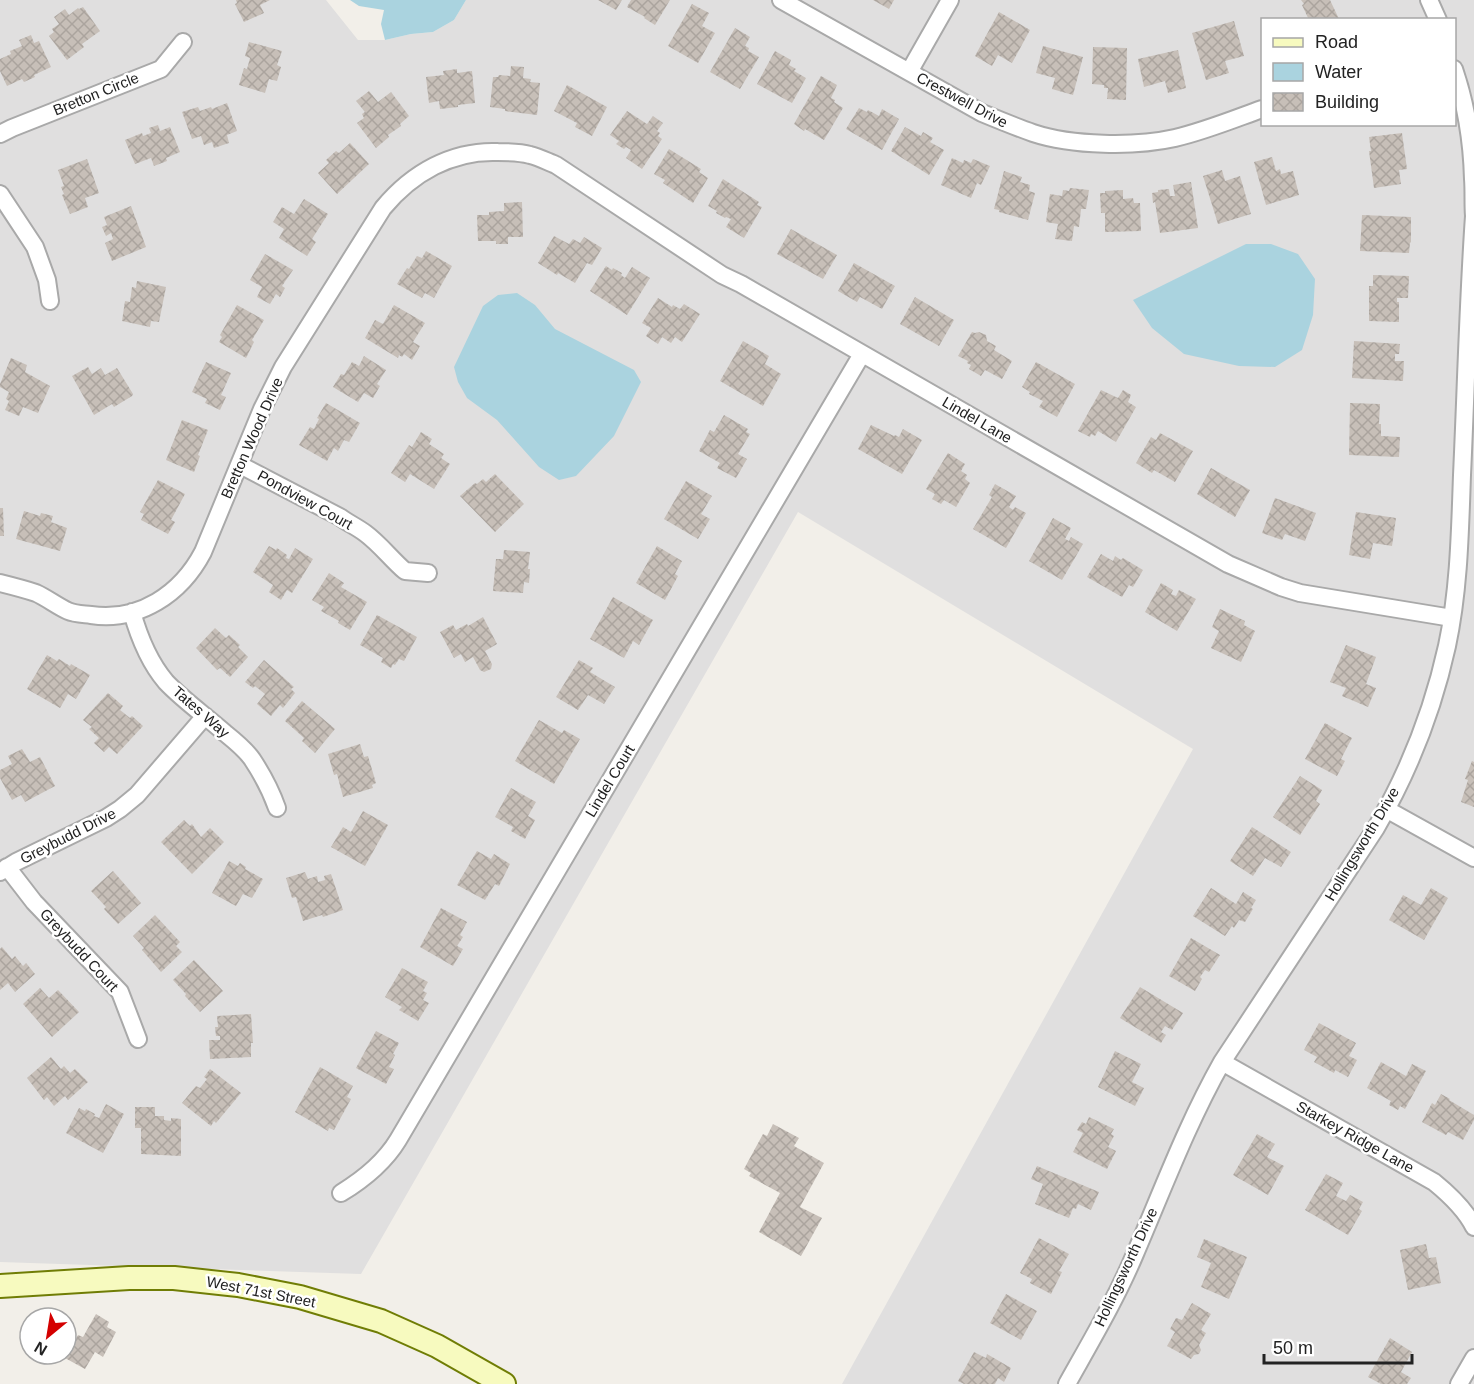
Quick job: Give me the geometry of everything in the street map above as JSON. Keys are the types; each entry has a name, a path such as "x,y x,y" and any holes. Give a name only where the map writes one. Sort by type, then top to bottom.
{"main road":[{"name":"West 71st Street","path":"0,1286 152,1278 202,1281 255,1288 300,1297 381,1321 437,1347 504,1384"}],"street":[{"name":"Crestwell Drive","path":"781,0 982,113 1044,136 1084,142 1126,143 1167,139 1208,129 1261,110"},
{"path":"909,72 950,0"},
{"path":"1429,0 1437,18"},
{"name":"Bretton Circle","path":"0,134 161,69 183,42"},
{"name":"Hollingsworth Drive","path":"1067,1384 1123,1282 1203,1096 1222,1062 1386,810 1407,768 1430,708 1452,618 1460,545 1474,197 1470,140 1456,73"},
{"name":"Bretton Wood Drive","path":"0,583 36,593 58,606 84,615 122,615 148,606 173,591 192,571 203,552 262,409 283,367 389,201 401,188 423,171 456,157 483,151 530,155"},
{"name":"Lindel Lane","path":"530,155 564,170 722,275 1245,573 1300,593 1452,618"},
{"path":"0,194 35,247 47,280 50,301"},
{"name":"Lindel Court","path":"341,1193 357,1184 384,1160 398,1140 862,354"},
{"name":"Pondview Court","path":"240,465 340,516 347,523 364,532 405,571 428,573"},
{"name":"Tates Way","path":"132,612 143,646 165,680 252,759 264,778 277,808"},
{"name":"Greybudd Drive","path":"4,870 120,809 141,790 205,716"},
{"path":"1386,810 1474,858"},
{"name":"Greybudd Court","path":"4,870 120,992 138,1039"},
{"name":"Starkey Ridge Lane","path":"1222,1062 1434,1182 1457,1202 1474,1227"},
{"path":"1459,1384 1474,1358"}],"shaded area":[{"path":"0,0 326,0 358,40 385,40 433,32 454,20 466,0 1474,0 1474,1384 842,1384 1193,749 798,512 361,1274 0,1262"}],"water":[{"path":"350,0 466,0 454,20 433,32 385,40 381,24 384,10 359,6"},
{"path":"1246,244 1271,244 1298,254 1315,279 1313,315 1302,350 1275,367 1239,366 1184,354 1152,328 1133,300"},
{"path":"517,293 535,305 555,329 634,370 641,382 614,436 576,476 559,480 539,467 497,420 467,398 458,382 454,367 483,306 498,295"}],"building":[{"path":"236,0 270,0 260,5 264,13 244,22 235,4"},
{"path":"598,0 622,0 616,10"},
{"path":"631,0 670,0 655,25 627,7"},
{"path":"873,0 894,0 889,9"},
{"path":"1301,0 1330,0 1339,18 1308,18 1302,5 1304,4"},
{"path":"692,4 709,13 702,26 715,33 698,63 668,46"},
{"path":"83,7 100,31 82,44 84,47 67,60 49,36 54,32 52,29 59,24 54,17 65,9 69,15"},
{"path":"999,12 1030,30 1012,63 998,55 992,66 975,56"},
{"path":"1234,21 1244,56 1225,61 1229,73 1206,80 1192,33"},
{"path":"735,28 750,37 745,46 749,48 748,51 759,57 740,89 710,72"},
{"path":"31,35 34,43 39,41 51,67 24,82 22,79 7,86 0,71 0,59 11,54 10,51 22,46 19,40"},
{"path":"249,42 282,51 277,65 281,67 277,81 269,79 265,93 239,85 250,58 245,56"},
{"path":"1043,46 1083,57 1073,95 1052,89 1055,78 1036,73"},
{"path":"1093,47 1127,48 1126,100 1107,99 1108,88 1104,88 1104,85 1092,84"},
{"path":"1178,50 1186,88 1168,93 1165,81 1144,87 1138,59"},
{"path":"775,51 791,60 789,65 796,69 794,71 806,78 792,103 757,84"},
{"path":"511,66 524,67 523,78 531,79 530,82 540,83 537,115 490,107 493,77 510,76"},
{"path":"457,69 457,73 472,71 475,103 440,109 439,101 429,103 426,77 444,75 443,71"},
{"path":"821,76 837,85 831,98 843,108 824,140 794,124"},
{"path":"567,85 607,107 592,136 575,127 577,123 554,111"},
{"path":"369,91 378,102 391,92 409,116 376,148 357,123 364,118 362,114 365,112 356,101"},
{"path":"227,103 237,131 227,135 229,143 214,148 212,142 204,145 201,136 192,139 182,112 198,107 200,111 211,107 212,109"},
{"path":"859,108 879,116 882,109 899,119 882,150 846,129"},
{"path":"627,111 647,124 653,116 663,123 657,131 660,133 658,136 662,139 642,169 626,158 631,150 616,144 619,141 610,135"},
{"path":"158,125 160,131 170,127 180,152 154,166 151,158 135,164 125,140 142,133 143,136 151,133 149,128"},
{"path":"905,127 921,136 923,132 933,138 930,142 944,150 929,175 891,151"},
{"path":"1402,133 1407,169 1399,170 1401,184 1374,188 1369,137"},
{"path":"350,143 369,164 337,194 318,173 329,163 326,160 336,151 339,153"},
{"path":"669,149 701,169 699,172 708,178 693,203 663,183 665,180 654,174"},
{"path":"1272,157 1276,171 1280,169 1281,174 1293,171 1299,195 1266,205 1254,162"},
{"path":"952,158 963,163 964,160 971,163 973,159 990,166 981,185 977,183 971,198 941,185"},
{"path":"87,159 99,193 85,198 88,207 70,214 62,195 64,194 61,187 64,186 58,170"},
{"path":"1222,170 1225,181 1240,176 1251,214 1218,224 1203,176"},
{"path":"1004,171 1022,177 1020,182 1030,185 1029,191 1035,193 1028,220 994,209"},
{"path":"723,179 759,202 757,205 762,207 744,238 726,227 731,219 716,213 717,211 708,206"},
{"path":"1191,182 1198,228 1160,233 1152,193 1169,189 1170,196 1175,196 1173,185"},
{"path":"1070,188 1089,190 1086,209 1081,209 1079,227 1074,226 1072,241 1055,239 1058,224 1046,222 1050,194 1062,196 1063,190 1069,191"},
{"path":"1123,190 1123,199 1133,198 1134,203 1140,203 1141,231 1105,232 1105,213 1101,213 1100,193"},
{"path":"304,199 328,214 312,239 316,242 307,256 279,238 284,229 273,222 282,207 294,214"},
{"path":"522,202 523,237 508,237 508,244 478,241 477,215 504,211 504,203"},
{"path":"131,206 146,247 112,261 105,243 113,239 111,233 106,236 102,227 107,225 104,217"},
{"path":"1362,215 1411,217 1409,253 1360,251"},
{"path":"791,229 837,255 823,279 777,254"},
{"path":"554,236 569,244 573,239 580,243 584,237 602,248 592,265 587,263 575,283 538,263"},
{"path":"426,251 452,266 434,298 425,293 422,298 397,284 417,256 422,258"},
{"path":"265,254 293,270 282,286 285,288 280,297 276,294 270,304 257,297 262,287 250,280"},
{"path":"854,263 895,286 882,309 860,297 857,302 838,291"},
{"path":"606,266 622,273 621,275 625,278 632,267 650,278 627,315 590,291"},
{"path":"1373,275 1409,276 1408,298 1397,298 1399,322 1369,321 1369,286 1373,286"},
{"path":"137,281 166,287 159,322 151,321 150,327 122,321 125,301 130,302 132,287 136,288"},
{"path":"915,297 954,320 939,346 900,324"},
{"path":"658,298 680,309 684,304 700,314 682,342 675,337 671,343 662,337 658,344 646,336 651,328 642,323"},
{"path":"237,305 264,320 252,340 254,342 246,358 219,342 222,337 220,335"},
{"path":"394,305 425,323 413,342 420,346 412,360 404,354 402,357 399,355 398,358 365,338 375,320 383,324"},
{"path":"972,332 986,335 987,341 996,346 994,350 1012,361 1002,379 985,370 981,376 969,369 971,365 967,363 968,361 958,356"},
{"path":"743,341 769,356 765,364 781,374 763,406 720,381"},
{"path":"1354,341 1400,344 1399,354 1395,354 1395,361 1404,361 1403,381 1352,378"},
{"path":"364,356 386,370 377,384 380,386 373,398 364,393 358,402 333,387 352,362 359,366"},
{"path":"11,358 27,365 25,372 50,386 38,413 23,407 19,416 5,410 9,401 6,399 9,392 0,387 0,384"},
{"path":"206,362 231,373 221,395 226,397 220,410 205,403 207,399 192,392"},
{"path":"1036,362 1075,384 1057,417 1039,407 1043,401 1029,394 1030,392 1022,387"},
{"path":"88,367 92,374 101,368 105,375 117,368 133,394 132,396 94,415 72,376"},
{"path":"1101,390 1118,398 1123,390 1131,395 1128,402 1136,407 1116,442 1098,431 1095,436 1091,434 1090,437 1078,431"},
{"path":"326,403 360,423 349,442 344,440 338,451 334,448 327,461 299,445 310,427 314,429 319,419 317,418"},
{"path":"1350,403 1380,404 1381,436 1400,437 1399,457 1349,455"},
{"path":"724,415 748,429 746,432 750,434 738,454 747,459 736,478 717,468 720,463 699,451 710,430 714,432"},
{"path":"182,420 208,430 194,472 166,460"},
{"path":"871,425 899,437 903,429 922,440 902,474 858,449"},
{"path":"421,432 432,439 429,444 444,454 441,458 450,464 434,489 410,474 405,482 391,473 409,445 412,447"},
{"path":"1160,433 1193,451 1175,482 1154,470 1152,473 1136,463 1151,437 1156,440"},
{"path":"948,453 965,464 961,471 967,475 965,479 970,483 956,507 944,500 941,504 932,499 935,494 926,489"},
{"path":"1211,468 1250,490 1235,517 1197,494"},
{"path":"495,474 524,504 495,532 460,496 475,483 483,479 486,482"},
{"path":"158,480 185,494 171,520 175,522 168,534 141,520 144,514 140,512"},
{"path":"686,481 712,496 701,514 710,519 698,539 664,519"},
{"path":"995,484 1016,496 1009,507 1013,510 1015,507 1026,513 1006,548 973,529 992,497 989,495"},
{"path":"1275,498 1316,513 1305,541 1285,534 1282,540 1262,533"},
{"path":"0,508 3,508 4,536 0,536"},
{"path":"24,511 40,516 41,513 53,516 51,522 67,528 60,551 16,539"},
{"path":"1356,512 1396,518 1392,546 1373,543 1370,559 1349,555"},
{"path":"1053,518 1071,528 1065,539 1069,541 1071,537 1083,544 1062,580 1029,561"},
{"path":"269,546 276,550 277,548 289,559 295,548 313,559 292,593 287,590 281,600 269,592 273,585 253,572"},
{"path":"657,546 682,561 675,574 678,576 665,600 636,583"},
{"path":"504,550 530,552 529,583 524,582 523,593 493,591 496,559 503,559"},
{"path":"1101,554 1113,561 1115,556 1121,560 1123,558 1143,570 1133,587 1129,585 1122,597 1087,577"},
{"path":"329,573 344,583 341,587 367,602 350,630 321,611 324,607 312,600"},
{"path":"1161,583 1173,590 1171,594 1176,596 1179,590 1196,599 1177,631 1145,612"},
{"path":"613,597 653,620 639,645 633,641 624,658 590,639"},
{"path":"1220,609 1245,621 1244,625 1255,631 1241,662 1211,648 1219,631 1212,627"},
{"path":"377,615 417,637 404,661 399,659 391,668 381,662 383,658 360,645"},
{"path":"483,617 497,644 485,651 492,664 491,669 484,672 480,670 473,657 465,662 461,654 454,658 440,632 453,625 456,630 467,624 468,626"},
{"path":"215,628 226,638 229,635 248,657 230,677 220,668 217,670 196,648"},
{"path":"1346,645 1376,657 1366,684 1376,688 1368,707 1342,696 1346,688 1330,682"},
{"path":"47,655 70,666 71,664 90,675 76,699 68,694 60,708 27,689"},
{"path":"264,660 294,687 291,689 295,693 283,708 280,705 271,716 257,704 265,694 245,682"},
{"path":"579,660 593,668 590,672 615,687 604,704 588,695 578,710 556,697"},
{"path":"108,693 123,706 120,710 130,718 132,716 143,726 117,754 109,747 104,752 94,743 99,738 89,729 92,727 83,720"},
{"path":"302,701 335,729 315,753 302,741 304,738 285,721"},
{"path":"539,720 562,733 564,730 580,739 554,784 515,761"},
{"path":"1325,723 1352,738 1341,759 1345,761 1337,776 1305,759"},
{"path":"360,744 364,757 368,756 376,783 372,785 373,788 343,797 337,774 334,775 328,754"},
{"path":"22,749 30,762 40,757 55,786 25,802 21,795 12,800 0,778 0,770 12,764 8,756"},
{"path":"1472,761 1474,762 1474,807 1461,802 1468,780 1465,779"},
{"path":"1300,776 1322,790 1316,801 1320,804 1300,835 1273,817"},
{"path":"511,788 536,802 528,816 535,820 525,839 511,831 513,827 495,817"},
{"path":"363,811 388,825 365,866 331,847 343,827 351,832"},
{"path":"184,820 190,826 192,824 201,837 210,828 224,842 192,874 161,842"},
{"path":"1252,827 1291,852 1281,867 1265,858 1253,876 1230,861"},
{"path":"477,851 491,859 494,854 510,864 499,886 495,884 485,900 457,885"},
{"path":"229,861 238,866 240,863 246,867 245,869 263,879 252,898 243,894 236,906 212,893"},
{"path":"113,871 141,903 118,924 91,891"},
{"path":"305,872 308,879 317,876 318,882 325,880 324,876 331,874 343,910 303,921 296,897 292,898 286,878"},
{"path":"1211,888 1236,904 1243,892 1256,900 1245,922 1239,920 1225,936 1193,916"},
{"path":"1431,888 1448,898 1424,940 1389,920 1403,895 1421,905"},
{"path":"441,908 467,922 460,935 463,937 457,946 463,949 453,966 420,947"},
{"path":"155,915 180,942 176,946 182,952 161,972 133,936"},
{"path":"1191,938 1220,955 1209,972 1205,970 1200,977 1202,979 1195,991 1169,976"},
{"path":"2,947 12,959 15,956 23,966 26,963 35,974 15,992 8,983 0,990 0,949"},
{"path":"194,960 223,991 200,1012 173,980"},
{"path":"402,968 428,982 423,991 427,993 423,1000 429,1003 418,1021 399,1010 402,1007 385,997"},
{"path":"1140,987 1183,1013 1172,1030 1165,1026 1161,1032 1166,1035 1161,1043 1120,1018"},
{"path":"40,988 49,998 58,990 79,1012 52,1037 23,1004"},
{"path":"251,1014 253,1043 251,1043 251,1057 210,1059 209,1040 220,1040 220,1036 216,1036 217,1016"},
{"path":"1319,1023 1356,1043 1349,1056 1357,1060 1348,1077 1335,1070 1334,1073 1314,1062 1317,1057 1304,1050"},
{"path":"376,1031 399,1043 389,1067 394,1069 386,1084 356,1068"},
{"path":"1115,1051 1141,1064 1132,1082 1144,1088 1135,1106 1098,1087"},
{"path":"51,1057 61,1069 64,1066 70,1073 75,1069 88,1082 68,1100 65,1096 54,1106 47,1097 44,1100 27,1078"},
{"path":"1381,1062 1406,1076 1412,1064 1426,1071 1405,1109 1400,1106 1398,1110 1389,1105 1391,1101 1367,1088"},
{"path":"320,1067 353,1086 347,1097 351,1099 334,1130 329,1128 328,1131 295,1112"},
{"path":"210,1069 241,1093 211,1126 182,1103 196,1086 200,1088 207,1079 204,1077"},
{"path":"1441,1094 1474,1115 1474,1120 1463,1140 1448,1132 1446,1135 1422,1122 1432,1103 1435,1105"},
{"path":"106,1104 124,1114 103,1153 66,1133 79,1108 85,1111 86,1109 99,1118"},
{"path":"135,1107 155,1107 155,1116 164,1116 164,1120 181,1119 181,1156 141,1154 141,1128 135,1128"},
{"path":"1089,1117 1114,1129 1111,1134 1114,1136 1108,1147 1116,1151 1107,1169 1073,1152 1083,1133 1077,1130 1082,1122 1086,1124"},
{"path":"773,1124 799,1138 794,1146 824,1163 800,1207 822,1218 801,1256 759,1232 780,1193 749,1176 751,1173 744,1169 763,1134 767,1136"},
{"path":"1257,1134 1275,1144 1267,1157 1284,1166 1268,1195 1233,1175"},
{"path":"1037,1166 1099,1192 1091,1210 1078,1204 1076,1209 1073,1208 1069,1218 1035,1204 1043,1184 1031,1179"},
{"path":"1326,1174 1343,1183 1336,1196 1346,1201 1350,1195 1363,1202 1359,1209 1362,1211 1348,1235 1305,1210"},
{"path":"1039,1238 1069,1254 1059,1271 1062,1272 1051,1294 1030,1283 1032,1279 1020,1273"},
{"path":"1204,1239 1247,1257 1229,1299 1201,1287 1211,1263 1197,1257"},
{"path":"1426,1244 1429,1258 1436,1257 1441,1283 1408,1290 1400,1250"},
{"path":"1006,1294 1037,1311 1021,1340 990,1323"},
{"path":"1192,1303 1211,1314 1201,1330 1206,1333 1199,1345 1201,1350 1191,1359 1167,1346 1175,1332 1170,1329 1176,1318 1182,1320"},
{"path":"96,1314 109,1322 107,1327 116,1332 103,1357 95,1352 85,1369 78,1365 78,1335 83,1337"},
{"path":"1390,1338 1412,1352 1401,1372 1411,1378 1407,1384 1381,1384 1368,1377"},
{"path":"974,1352 986,1358 987,1354 1011,1368 1004,1382 998,1378 995,1384 964,1384 958,1381"}]}
